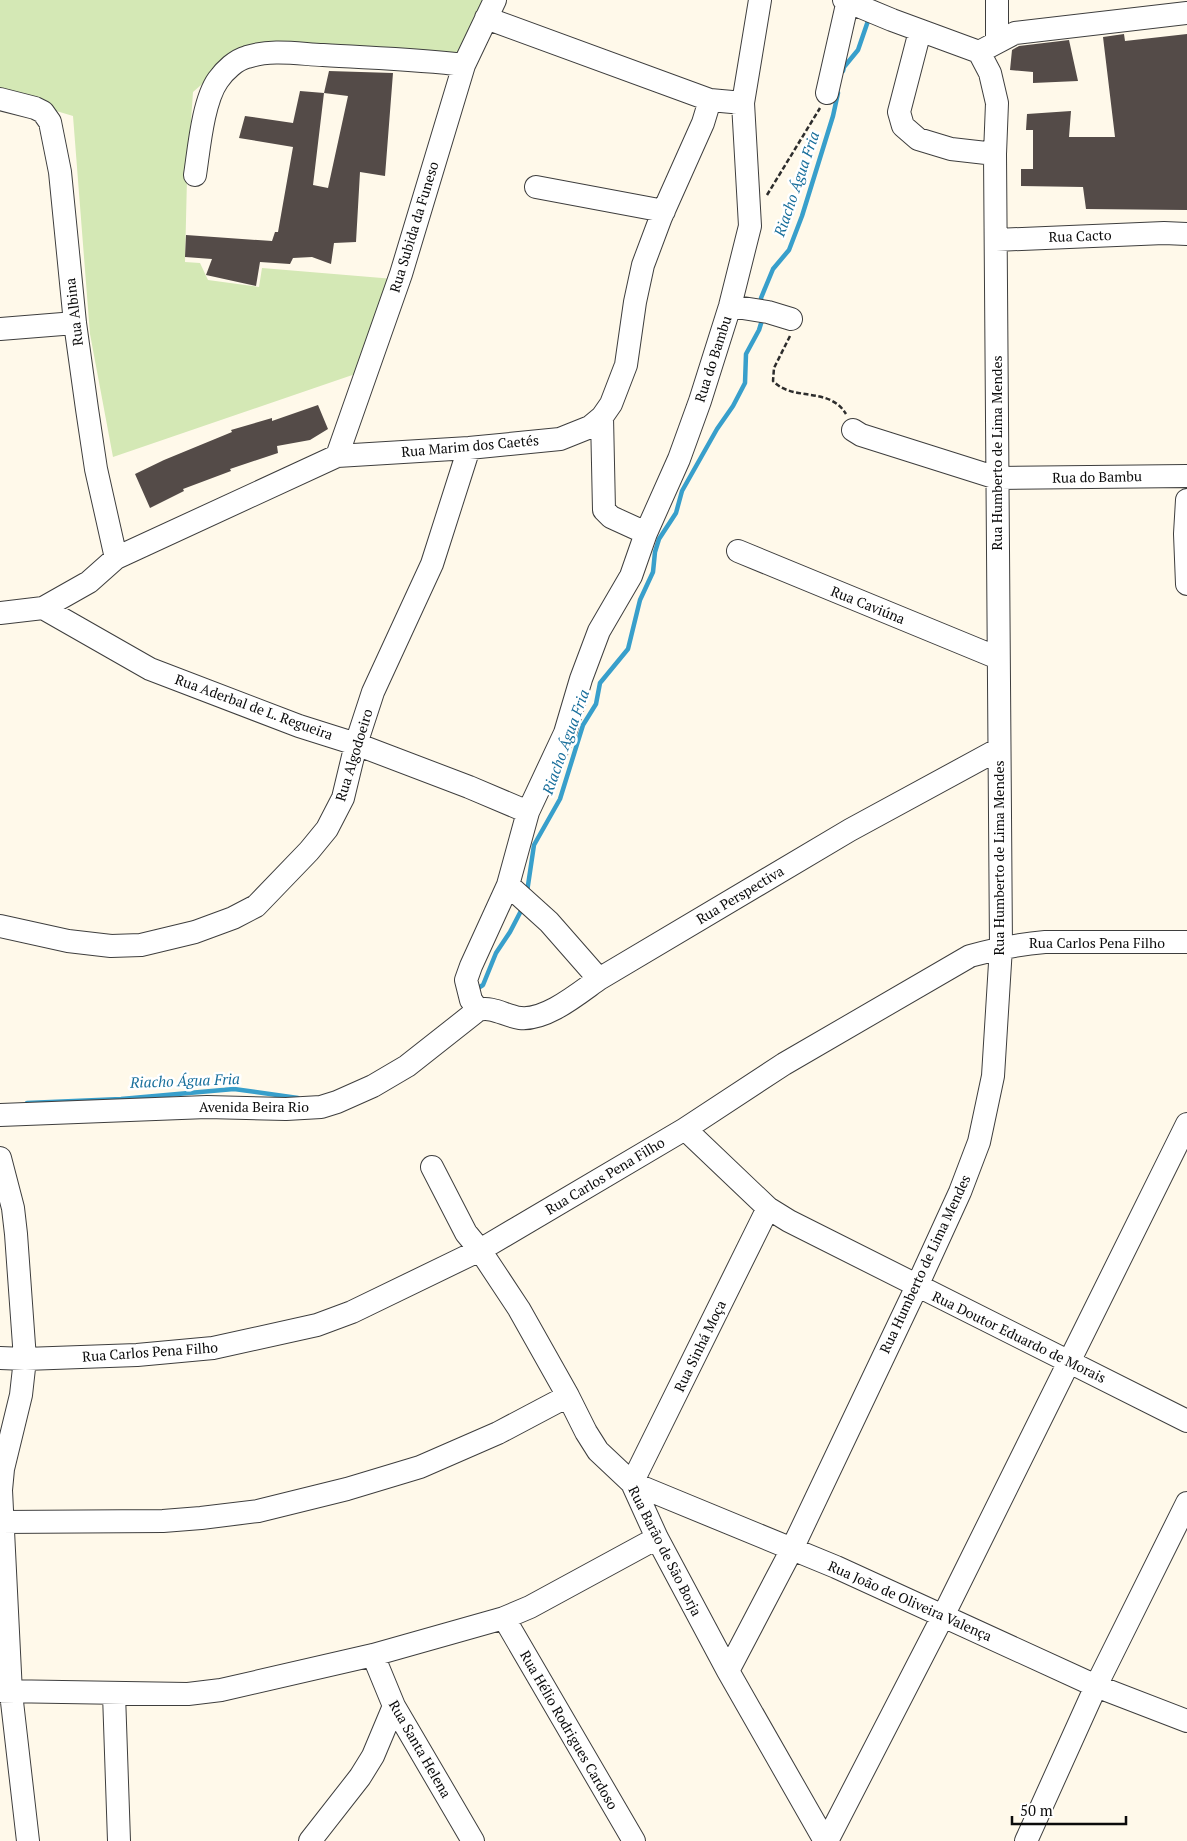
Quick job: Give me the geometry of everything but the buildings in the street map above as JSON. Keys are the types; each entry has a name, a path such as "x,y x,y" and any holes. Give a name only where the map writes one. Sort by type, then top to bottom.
{"street":[{"path":"730,306 750,226 743,103 760,0"},
{"name":"Rua Humberto de Lima Mendes","path":"728,1671 792,1549 960,1192 979,1142 993,1076 1001,947 995,154 997,103 990,73 988,47 997,0"},
{"path":"827,93 848,1 920,31 988,47 1015,33 1177,10"},
{"path":"491,9 710,100 743,103"},
{"name":"Rua Subida da Funeso","path":"338,456 401,274 464,64 491,9"},
{"path":"920,31 899,112 903,126 918,139 951,149 995,154"},
{"path":"195,175 207,106 212,90 223,73 248,56 272,53 406,59 464,64"},
{"name":"Rua Albina","path":"0,99 36,108 43,112 50,122 60,172 75,323 96,469 116,558"},
{"name":"Rua Marim dos Caetés","path":"0,613 43,608 89,582 116,558 338,456 470,448 560,439 590,427 602,416 610,404 626,366 635,302 643,265 703,123 710,100"},
{"path":"536,187 664,212"},
{"name":"Rua Cacto","path":"996,240 1164,233 1187,234"},
{"name":"Rua do Bambu","path":"528,812 565,733 581,679 599,631 631,576 646,534 679,459 730,306 761,311 791,319"},
{"path":"0,328 75,323"},
{"path":"602,416 604,510 611,518 646,534"},
{"name":"Rua do Bambu","path":"853,430 861,435 997,478 1187,476"},
{"name":"Rua Algodoeiro","path":"0,926 68,941 111,946 141,945 195,932 233,918 256,906 309,851 327,829 344,798 356,744 373,692 432,564 470,448"},
{"path":"1187,500 1185,534 1187,584"},
{"name":"Rua Caviúna","path":"738,551 998,658"},
{"name":"Rua Aderbal de L. Regueira","path":"43,608 150,669 299,726 356,744 469,787 528,812"},
{"name":"Rua Perspectiva","path":"472,997 488,1009 520,1018 529,1018 562,1005 599,979 850,830 999,749"},
{"name":"Avenida Beira Rio","path":"0,1115 207,1107 286,1109 321,1107 338,1102 373,1086 407,1066 472,997 511,887 528,812"},
{"path":"511,887 549,922 599,979"},
{"name":"Rua Carlos Pena Filho","path":"0,1358 137,1356 213,1348 318,1325 352,1312 480,1250 685,1129 784,1064 970,956 1022,943 1187,942"},
{"path":"826,1841 943,1616 1187,1124"},
{"name":"Rua Doutor Eduardo de Morais","path":"685,1129 768,1208 817,1236 1187,1421"},
{"path":"0,1158 4,1186 13,1208 25,1359 21,1395 3,1469 1,1522 6,1692 28,1841"},
{"name":"Rua Barão de São Borja","path":"432,1167 463,1227 519,1309 598,1451 632,1483 657,1538 728,1671 826,1841"},
{"name":"Rua Sinhá Moça","path":"632,1483 768,1208"},
{"path":"1,1522 164,1521 258,1511 347,1490 420,1467 498,1433 568,1396"},
{"name":"Rua João de Oliveira Valença","path":"632,1483 836,1567 1096,1686 1187,1721"},
{"path":"1026,1841 1096,1686 1187,1503"},
{"path":"6,1692 188,1694 221,1690 373,1655 504,1618 530,1607 657,1538"},
{"name":"Rua Hélio Rodrigues Cardoso","path":"504,1618 634,1841"},
{"name":"Rua Santa Helena","path":"373,1655 394,1706 473,1841"},
{"path":"114,1694 119,1841"},
{"path":"310,1841 360,1777 373,1756 394,1706"}],"path":[{"path":"767,195 779,172 817,114 827,93"},
{"path":"791,319 794,324 792,331 774,368 773,381 786,390 832,400 844,410 853,430"}],"green space":[{"path":"0,0 492,0 468,58 239,52 193,92 187,178 185,262 200,263 208,280 259,287 262,268 394,279 364,371 113,457 90,334 73,116 0,94"}],"waterway":[{"name":"Riacho Água Fria","path":"843,71 844,67 858,50 869,18"},
{"name":"Riacho Água Fria","path":"762,304 761,298 773,269 789,250 802,216 833,116 838,93"},
{"name":"Riacho Água Fria","path":"527,892 534,845 560,799 583,725 596,704 600,683 628,649 640,600 653,572 655,552 659,539 676,513 682,491 745,383 746,354 759,330 763,317"},
{"name":"Riacho Água Fria","path":"475,990 483,985 496,953 523,907"},
{"name":"Riacho Água Fria","path":"27,1103 121,1099 234,1089 298,1098"}]}
